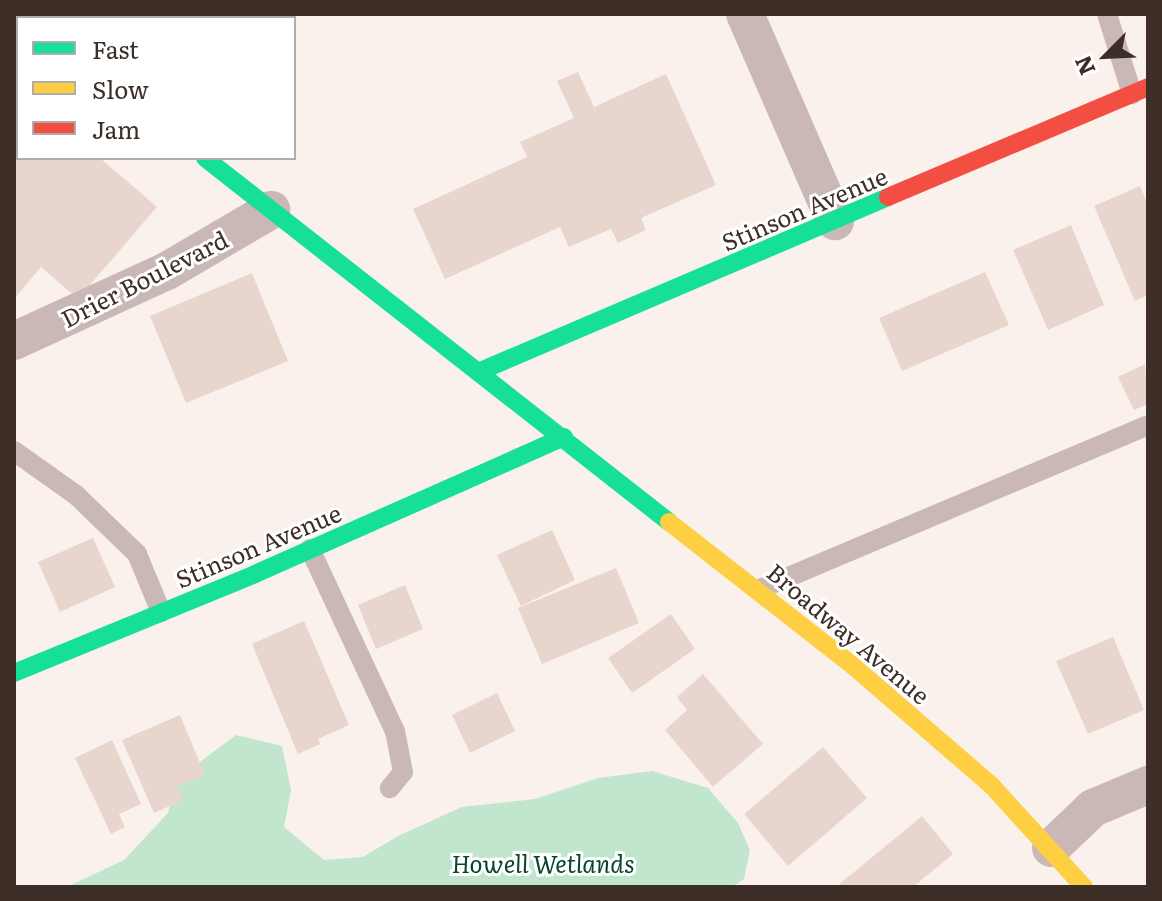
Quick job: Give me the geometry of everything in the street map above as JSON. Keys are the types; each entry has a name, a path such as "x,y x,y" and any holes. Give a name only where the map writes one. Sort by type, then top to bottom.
{"street":[{"path":"745,14 835,221"},
{"name":"Stinson Avenue","path":"478,372 1140,91"},
{"path":"208,160 478,372"},
{"name":"Drier Boulevard","path":"14,341 167,271 271,210"},
{"name":"Broadway Avenue","path":"478,372 760,589 992,786 1084,887"},
{"name":"Stinson Avenue","path":"14,673 310,549 564,437"},
{"path":"1051,848 1093,808 1148,785"}],"lane":[{"path":"1107,14 1140,91"},
{"path":"760,589 1148,425"},
{"path":"14,451 76,495 137,554 161,612"},
{"path":"310,549 395,731 403,772 390,788"}],"green space":[{"name":"Howell Wetlands","path":"236,735 282,746 291,790 284,827 324,860 363,857 398,836 462,807 535,799 598,778 652,771 708,788 738,823 750,850 744,879 732,887 67,887 124,860 168,813 177,779"}],"building":[{"path":"578,72 594,107 666,74 716,185 641,218 646,230 618,243 611,229 569,247 560,227 445,279 413,209 527,157 520,142 574,118 557,81"},
{"path":"16,118 16,160 102,160 157,207 78,299 41,267 14,299"},
{"path":"1140,186 1148,205 1148,295 1135,301 1094,206"},
{"path":"1071,225 1104,305 1048,330 1013,250"},
{"path":"985,272 1009,325 902,371 879,318"},
{"path":"252,273 288,361 186,403 150,316"},
{"path":"1145,364 1148,404 1134,410 1118,377"},
{"path":"552,530 575,580 521,606 497,555"},
{"path":"93,538 115,587 60,612 38,562"},
{"path":"616,568 639,623 542,664 518,608"},
{"path":"405,585 423,629 376,649 358,605"},
{"path":"671,614 695,649 632,693 608,658"},
{"path":"304,621 349,725 318,739 320,744 298,754 252,644"},
{"path":"1113,637 1144,710 1088,734 1056,661"},
{"path":"703,674 763,744 713,787 665,730 687,710 677,697"},
{"path":"497,693 515,731 470,753 452,715"},
{"path":"180,715 205,775 177,787 183,800 154,813 122,740"},
{"path":"112,740 141,804 119,814 125,827 111,834 75,758"},
{"path":"823,747 867,798 788,866 744,814"},
{"path":"922,816 953,854 913,887 836,887"}],"traffic: fast":[{"path":"208,160 669,522"},
{"path":"478,372 888,197"},
{"path":"14,673 255,574 564,437"}],"traffic: slow":[{"path":"669,522 852,665 992,786 1084,887"}],"traffic: jam":[{"path":"888,197 1148,87"}]}
